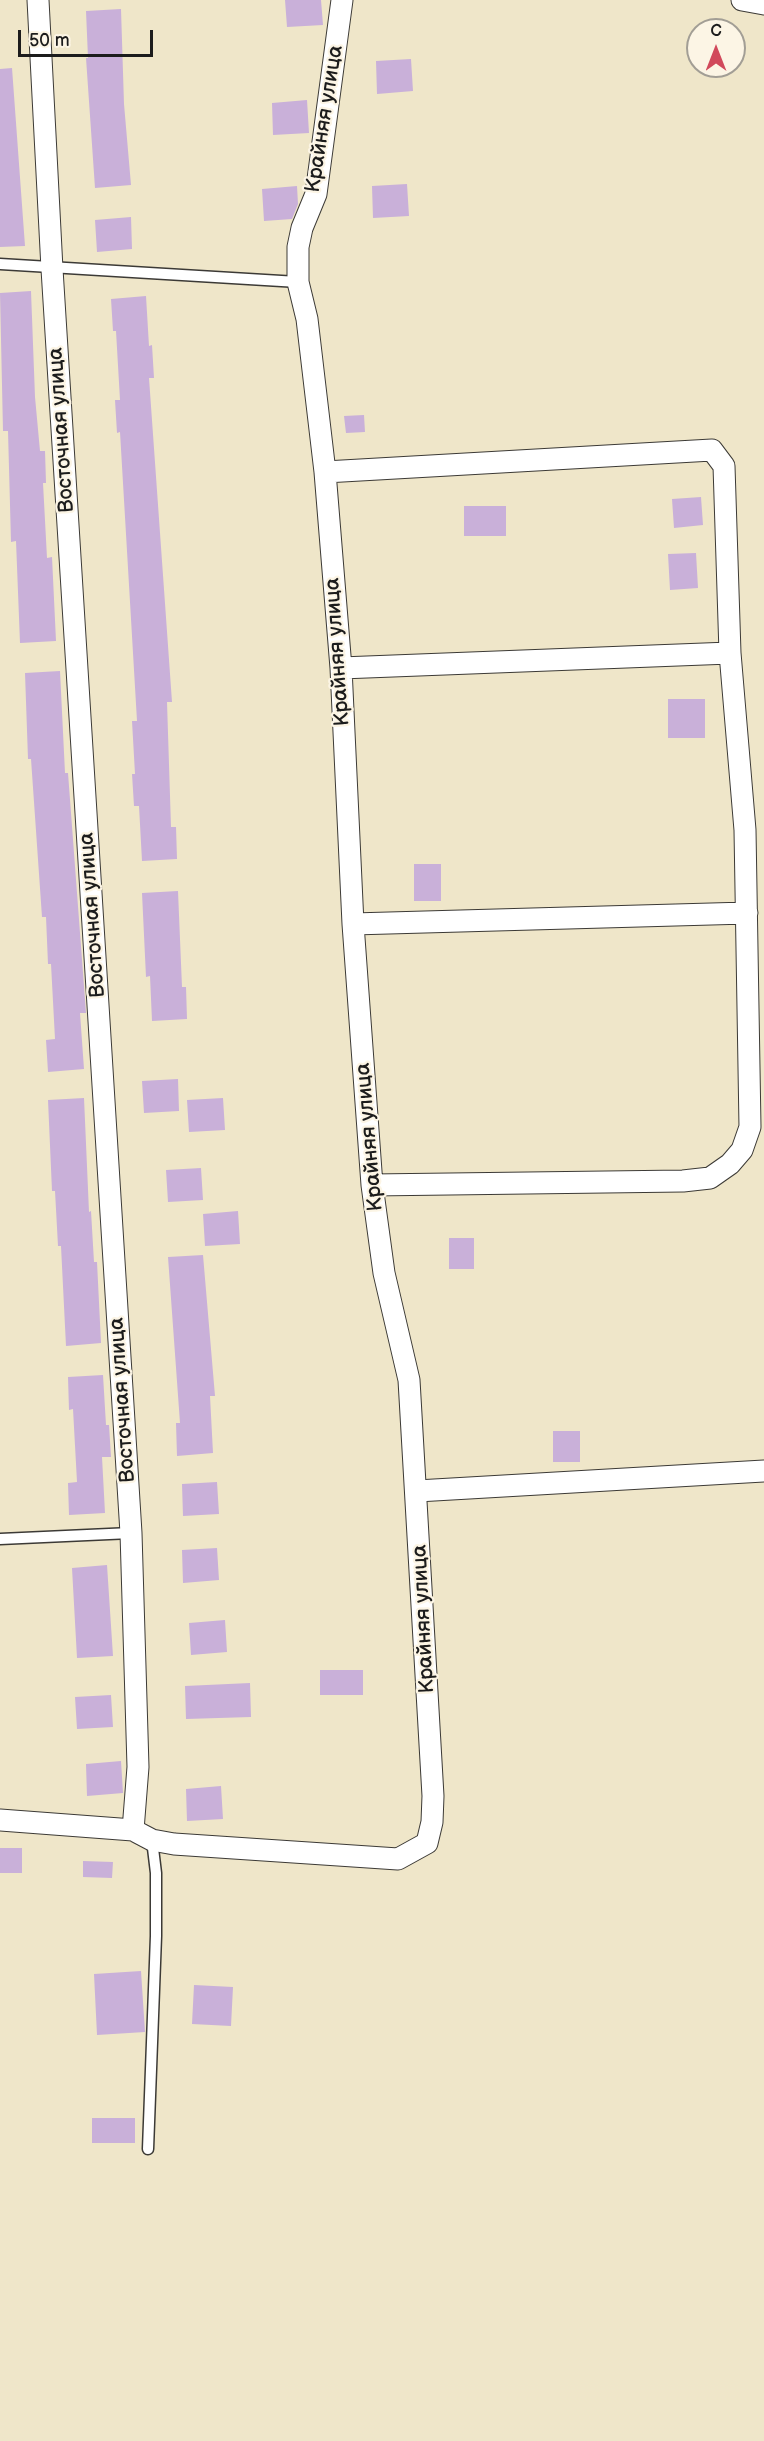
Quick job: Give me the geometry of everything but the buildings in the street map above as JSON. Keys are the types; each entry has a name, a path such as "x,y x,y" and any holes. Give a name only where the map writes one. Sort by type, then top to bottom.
{"street":[{"name":"Восточная улица","path":"38,0 52,269 131,1533 138,1767 133,1830"},
{"name":"Крайняя улица","path":"0,1821 133,1830 152,1840 174,1844 398,1859 426,1843 432,1822 433,1796 409,1380 384,1273 372,1185 353,924 340,668 325,472 307,319 298,282 298,247 302,228 316,194 342,0"},
{"path":"742,0 764,4"},
{"path":"325,472 712,450 724,466 730,653 745,830 750,1127 742,1150 730,1164 710,1178 683,1181 372,1185"},
{"path":"340,668 730,653"},
{"path":"353,924 747,913"},
{"path":"417,1491 764,1471"}],"lane":[{"path":"0,264 52,269 298,282"},
{"path":"0,1539 131,1533"},
{"path":"148,2148 156,1936 156,1873 152,1840"}]}
